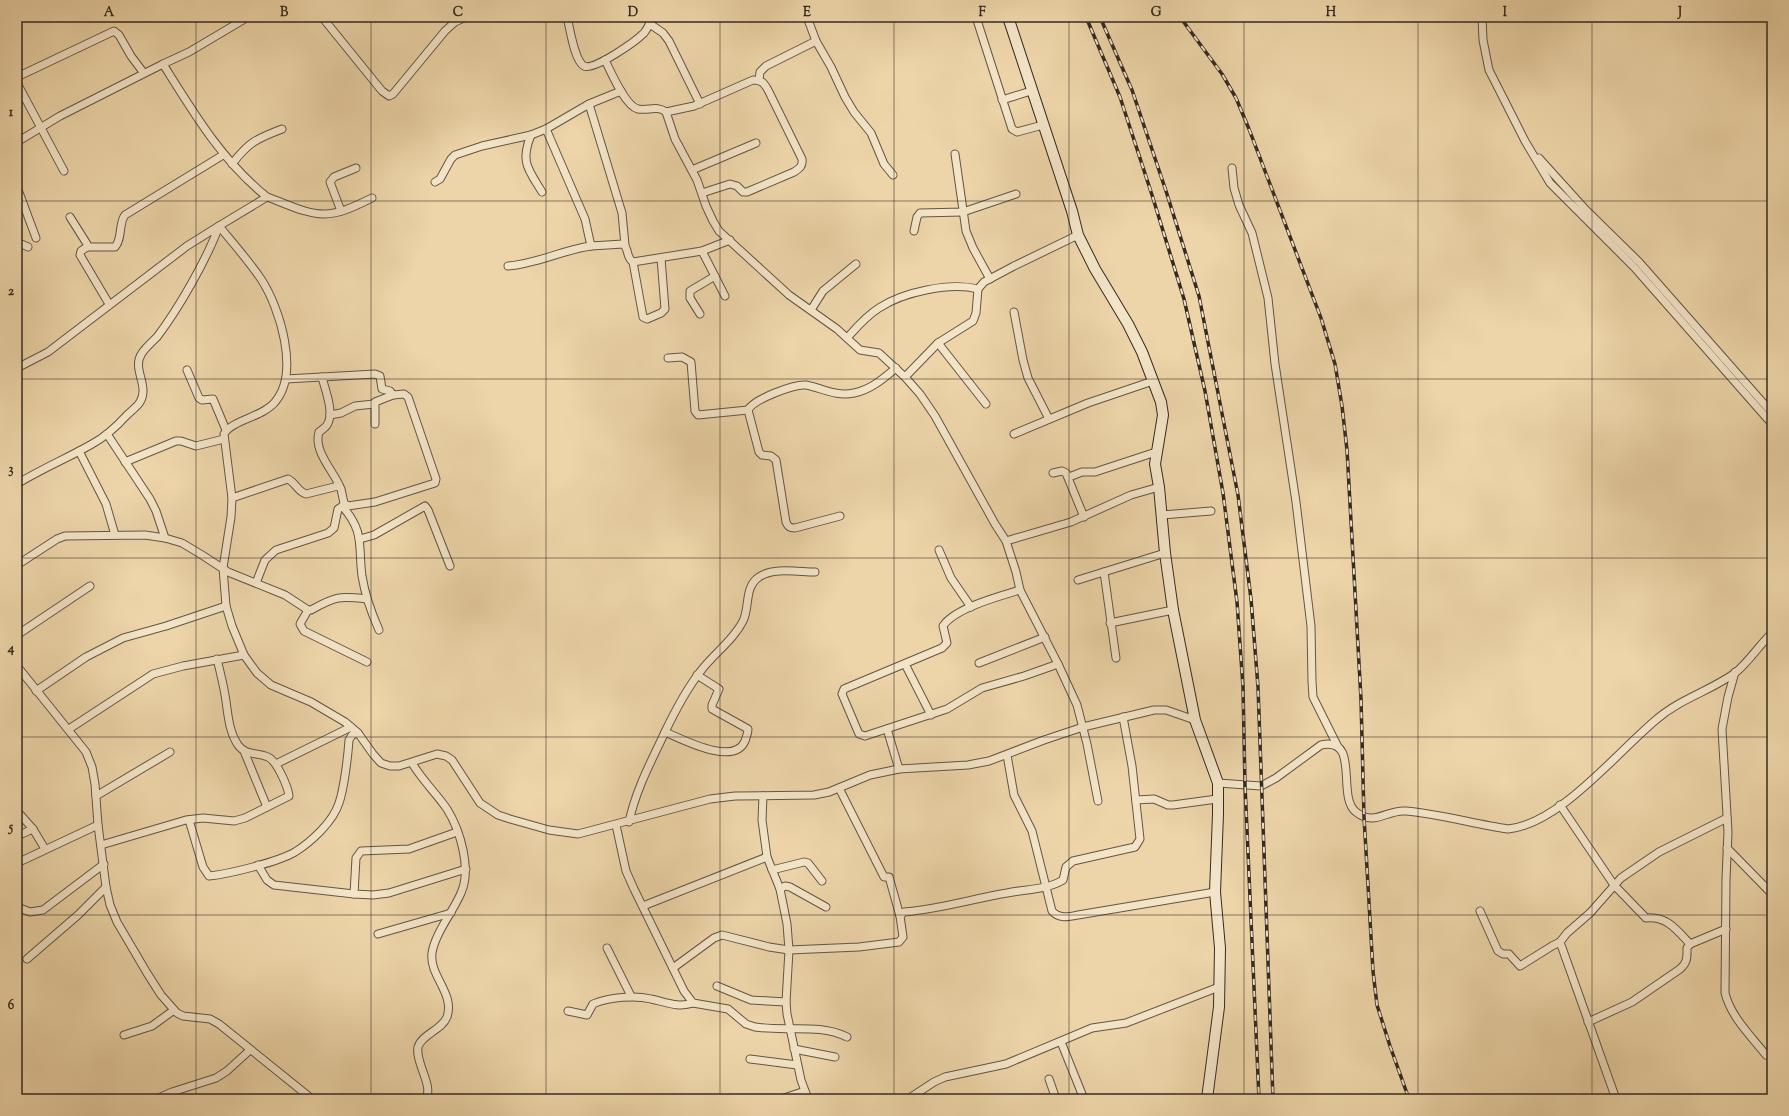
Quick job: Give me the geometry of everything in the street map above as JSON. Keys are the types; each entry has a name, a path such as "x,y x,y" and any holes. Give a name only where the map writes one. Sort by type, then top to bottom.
{"main road":[{"path":"1008,17 1072,211 1078,235 1095,269 1128,324 1161,402 1163,415 1155,464 1173,610 1195,720 1218,783 1215,892 1220,948 1219,1007 1208,1099"}],"street":[{"path":"17,142 143,72 189,52 248,17"},
{"path":"322,17 382,91 389,96 393,94 445,31 455,22 466,17"},
{"path":"567,17 577,58 580,63 589,67 605,60 638,38 651,21 669,41 700,104"},
{"path":"807,17 816,40 845,97 854,112 871,133 884,164 893,175"},
{"path":"976,17 1010,126 1014,131 1043,125"},
{"path":"1482,17 1483,40 1489,70 1525,141 1550,184 1634,267 1772,424"},
{"path":"17,76 114,31 120,35 131,56 143,72"},
{"path":"759,80 760,72 766,66 816,40"},
{"path":"605,60 621,91 633,106 639,109 658,108 666,112 681,110 700,104 753,80 759,80 764,83 802,159 803,164 794,172 747,192 743,192 734,184 702,192"},
{"path":"163,64 190,108 223,155 267,197 312,213 326,214 341,211 372,198"},
{"path":"17,83 64,171"},
{"path":"435,182 440,179 451,159 455,155 482,146 531,135 546,129 589,104 621,91"},
{"path":"1002,100 1032,91"},
{"path":"589,104 622,213 625,244 629,259 633,262 644,317 647,320 665,309 661,258"},
{"path":"666,112 675,139 702,192 712,221 719,231 784,291 811,310 860,350 879,353 905,377 920,394 935,416 1006,541 1020,590 1077,705 1098,801"},
{"path":"232,164 257,138 282,129"},
{"path":"546,129 585,219 591,246"},
{"path":"531,135 525,152 525,160 542,192"},
{"path":"1525,141 1555,177 1639,262 1772,413"},
{"path":"692,170 756,143"},
{"path":"955,154 966,231 972,248 990,279"},
{"path":"109,304 80,255 82,251 87,247 115,247 119,240 120,226 125,215 223,155"},
{"path":"341,211 330,182 334,177 356,168"},
{"path":"1232,168 1234,188 1252,233 1269,305 1275,364 1296,502 1311,626 1313,697 1344,757 1347,793 1350,805 1356,812 1372,819 1404,810 1508,829 1520,828 1530,824 1545,816 1574,794 1657,718 1680,702 1735,672 1772,633"},
{"path":"17,187 36,238"},
{"path":"914,231 917,217 920,213 963,212 1016,194"},
{"path":"17,368 48,352 109,304 199,238 267,197"},
{"path":"70,217 85,241 87,247"},
{"path":"219,226 261,279 271,298 278,315 284,347 286,379 281,394 274,404 261,413 226,430"},
{"path":"17,484 93,444 107,434 139,402 143,394 143,385 138,367 138,361 142,353 168,320 189,286 214,242 219,226"},
{"path":"905,377 938,343 975,317 978,289 980,285 1078,235"},
{"path":"633,262 702,251 730,240"},
{"path":"17,242 28,247"},
{"path":"508,266 524,265 575,248 625,244"},
{"path":"702,251 725,296"},
{"path":"811,310 823,291 856,264"},
{"path":"700,314 690,298 690,290 715,276"},
{"path":"847,338 863,320 878,308 891,301 909,295 948,287 963,286 978,289"},
{"path":"1014,312 1028,378 1049,419"},
{"path":"938,343 986,404"},
{"path":"668,358 682,357 691,362 695,411 698,415 748,410 754,403 770,395 804,385 836,394 853,394 867,389 879,382 896,368"},
{"path":"187,370 199,398 202,400 213,399 226,430 224,439 232,498 231,517 223,568 226,606 232,626 244,655 257,673 271,685 311,702 358,732 381,763 390,766 399,766 437,754 446,756 452,760 477,799 488,810 498,815 566,833 578,834 629,822 710,799 735,796 814,795 839,788 870,775 898,769 968,765 989,761 1083,727 1154,710 1166,710 1195,720"},
{"path":"286,379 378,374 381,378 381,388 390,391 393,395"},
{"path":"322,377 330,415 328,424 318,435 318,444 320,452 333,472 340,487 344,506 354,521 360,538 362,576 367,599 380,630"},
{"path":"1014,434 1088,403 1153,381"},
{"path":"256,583 269,555 276,550 328,533 334,528 338,509 344,506 375,502 435,483 426,448 408,397 404,394 393,395 376,400 374,404 375,424"},
{"path":"330,415 341,413 355,406 374,404"},
{"path":"748,410 758,452 762,455 771,456 776,460 786,522 788,526 795,528 840,516"},
{"path":"107,434 150,498 165,538"},
{"path":"125,462 176,441 181,441 196,446 224,439"},
{"path":"79,451 106,504 115,535"},
{"path":"1069,477 1082,472 1095,472 1156,452"},
{"path":"1053,473 1062,471 1069,477 1084,518"},
{"path":"232,498 288,479 293,481 300,492 306,494 335,486 340,487"},
{"path":"1006,541 1084,518 1131,495 1159,487"},
{"path":"360,538 374,534 425,506 428,510 450,566"},
{"path":"1162,515 1211,511"},
{"path":"17,565 57,539 65,536 145,535 165,538 182,543 238,577 285,595 308,610"},
{"path":"939,550 951,578 971,607"},
{"path":"1078,580 1165,553"},
{"path":"629,822 637,790 675,712 697,675 710,658 734,635 743,620 752,583 758,577 775,572 815,572"},
{"path":"1104,572 1116,658"},
{"path":"17,635 90,586"},
{"path":"1020,590 971,607 945,622 943,626 947,642 945,646 842,691 859,734 865,736 931,715 947,709 982,688 1024,676 1058,664"},
{"path":"367,599 346,597 334,598 311,610 308,610 300,624 304,631 367,662"},
{"path":"36,691 86,658 113,643 226,606"},
{"path":"1110,623 1173,610"},
{"path":"979,663 1044,637"},
{"path":"69,729 153,674 217,659 244,655"},
{"path":"217,659 226,696 230,727 234,739 244,752 267,807"},
{"path":"905,664 931,715"},
{"path":"17,666 20,678 36,691 69,729 86,752 92,767 106,887 110,905 130,945 161,995 174,1010 183,1016 210,1019 219,1024 312,1099"},
{"path":"1735,672 1728,697 1722,729 1727,818 1724,993 1727,1004 1766,1055"},
{"path":"665,732 715,751 728,753 735,752 744,744 748,729 712,709 712,705 719,689 697,675"},
{"path":"900,916 904,912 950,906 1006,893 1046,887 1063,880 1066,867 1073,862 1129,849 1138,844 1140,839 1136,800 1123,717"},
{"path":"276,764 351,727"},
{"path":"887,729 898,769"},
{"path":"189,820 203,867 209,876 258,865 282,858 295,852 309,842 334,814 340,803 349,740 352,735 358,732"},
{"path":"1218,783 1261,786 1276,778 1321,745 1330,743 1338,747"},
{"path":"96,796 170,752"},
{"path":"101,845 189,820 203,818 234,821 245,818 289,796 276,764 268,756 244,752"},
{"path":"1007,755 1014,795 1032,831 1052,911 1056,916 1062,917 1215,892"},
{"path":"412,763 424,782 447,810 462,846 466,869 462,893 432,952 432,963 446,992 448,1006 446,1018 439,1027 421,1041 418,1047 421,1067 429,1089 425,1099"},
{"path":"673,968 714,938 722,935 728,935 769,947 789,950 859,947 899,942 903,937 900,916 889,877 884,877 839,788"},
{"path":"763,796 762,820 767,857 780,889 787,924 789,950 786,1002 794,1049 808,1099"},
{"path":"1136,800 1154,799 1168,805 1173,805 1218,799"},
{"path":"1560,805 1614,885 1646,918 1662,919 1670,923 1690,944"},
{"path":"17,811 33,829 45,849"},
{"path":"1480,911 1498,951 1511,956 1520,966 1560,942 1590,912 1620,878 1660,852 1727,818"},
{"path":"17,862 98,825"},
{"path":"616,825 626,871 684,991 693,1003"},
{"path":"17,836 33,829"},
{"path":"354,894 356,858 361,851 409,849 456,832"},
{"path":"1727,848 1772,894"},
{"path":"643,906 767,857"},
{"path":"772,870 804,862 808,863 822,881"},
{"path":"17,907 30,912 43,910 104,864"},
{"path":"258,865 267,880 274,885 354,894 389,893 466,869"},
{"path":"780,889 785,886 790,887 826,907"},
{"path":"27,959 64,928 106,887"},
{"path":"378,934 451,913"},
{"path":"1588,1022 1632,1002 1686,964 1687,948 1690,944 1726,929"},
{"path":"1560,942 1616,1099"},
{"path":"607,948 631,996"},
{"path":"717,986 751,1000 786,1002"},
{"path":"908,1099 918,1096 934,1082 945,1077 1006,1064 1092,1028 1126,1023 1219,987"},
{"path":"568,1012 587,1015 593,1004 631,996 677,1005 693,1003 728,1009 746,1024 755,1027 822,1030 838,1033 847,1037"},
{"path":"124,1035 152,1026 174,1010"},
{"path":"1061,1042 1084,1099"},
{"path":"794,1049 836,1057"},
{"path":"156,1099 172,1092 216,1078 227,1071 250,1050"},
{"path":"750,1059 798,1066"},
{"path":"1049,1079 1056,1099"},
{"path":"781,1099 805,1091"}],"railway":[{"path":"1086,17 1120,97 1184,299 1205,391 1223,493 1237,602 1243,687 1245,785 1259,1099"},
{"path":"1100,17 1132,90 1199,296 1238,495 1251,599 1258,687 1273,1099"},
{"path":"1180,17 1222,74 1236,98 1321,318 1335,364 1347,450 1361,699 1364,817 1373,971 1377,1005 1409,1099"}]}
